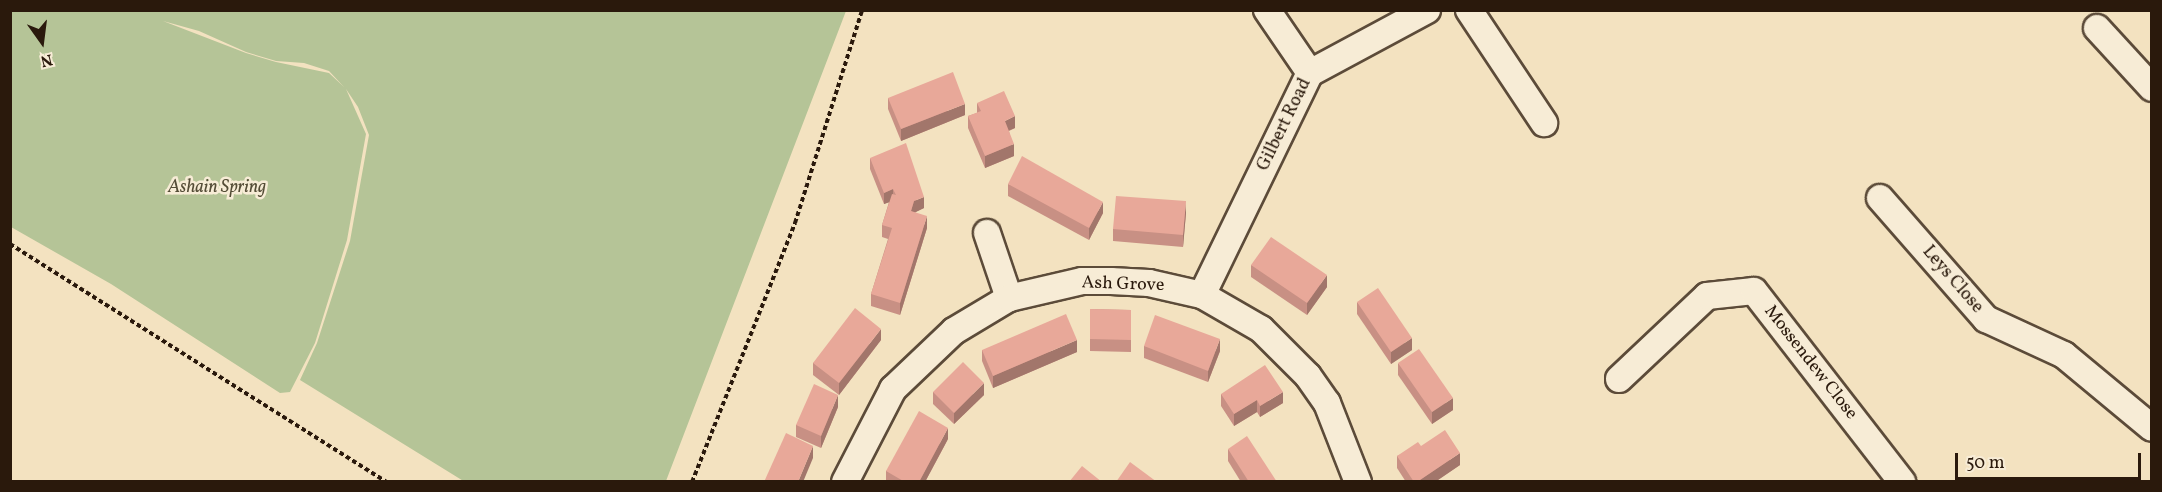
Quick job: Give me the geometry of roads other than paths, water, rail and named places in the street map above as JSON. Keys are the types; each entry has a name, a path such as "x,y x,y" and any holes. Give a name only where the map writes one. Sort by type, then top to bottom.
{"street":[{"path":"1267,10 1310,73"},
{"name":"Gilbert Road","path":"1202,295 1310,73 1427,10"},
{"path":"1469,10 1544,123"},
{"path":"2097,27 2151,88"},
{"name":"Leys Close","path":"1880,198 1986,319 2064,355 2151,428"},
{"path":"987,233 1009,298"},
{"name":"Ash Grove","path":"845,482 893,389 932,348 1009,298 1082,281 1111,281 1149,283 1202,295 1261,329 1308,376 1327,403 1358,482"},
{"name":"Mossendew Close","path":"1619,379 1707,296 1754,291 1902,482"}],"park label":[{"name":"Ashain Spring","path":"217,188"}]}
